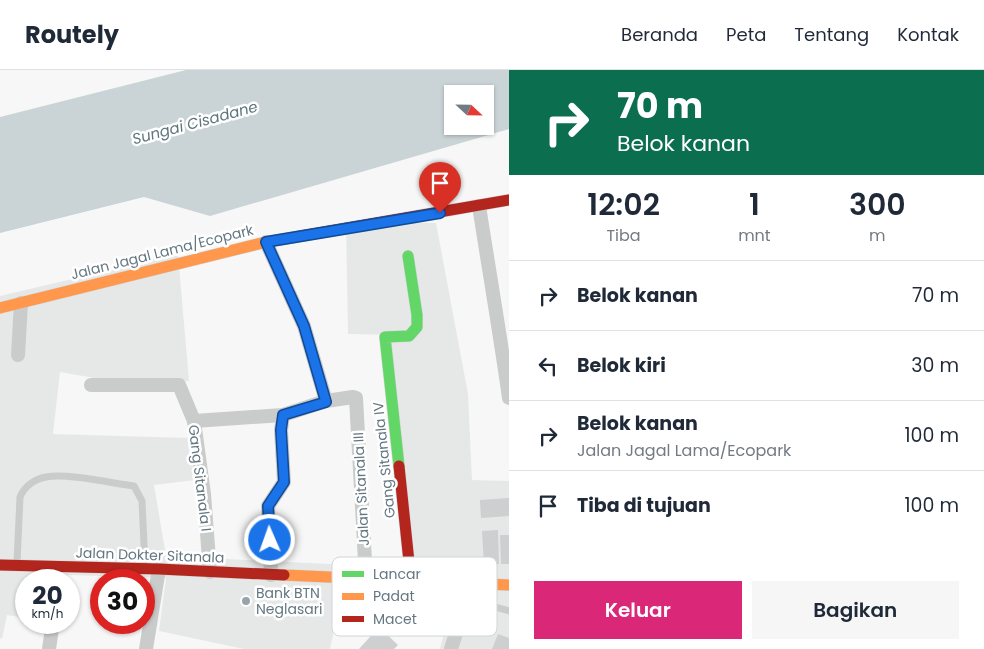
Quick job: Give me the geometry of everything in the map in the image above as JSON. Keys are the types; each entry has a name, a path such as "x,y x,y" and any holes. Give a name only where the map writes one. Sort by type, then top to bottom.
{"street":[{"name":"Jalan Jagal Lama/Ecopark","path":"0,308 266,242 509,200"},
{"path":"479,206 503,319 509,398"},
{"path":"194,421 283,415 326,402 304,326 266,242"},
{"name":"Gang Sitanala IV","path":"408,256 417,315 417,327 409,336 385,337 408,557"},
{"path":"18,355 21,303"},
{"name":"Gang Sitanala I","path":"91,385 179,385 194,421 204,494 210,572"},
{"name":"Jalan Sitanala III","path":"326,402 356,398 365,557"},
{"path":"271,575 268,506 284,482 281,430 283,415"},
{"name":"Jalan Dokter Sitanala","path":"0,565 17,565 39,569"},
{"name":"Jalan Dokter Sitanala","path":"155,569 332,578"},
{"path":"49,649 51,634"},
{"path":"146,649 147,634"},
{"path":"450,649 454,636"}],"lane":[{"path":"17,565 20,497 23,488 43,477 58,476 134,486 142,501 152,569"}],"shaded area":[{"path":"346,223 436,223 468,394 472,480 509,481 509,649 440,649 443,636 497,636 497,557 407,557 391,335 348,334"},
{"path":"178,254 189,381 140,386 60,372 53,434 189,438 195,480 154,485 166,556 332,564 333,636 330,649 244,649 159,631 166,578 155,578 155,569 90,569 90,576 80,575 80,569 15,569 15,616 7,615 2,639 0,638 0,296"}],"water":[{"name":"Sungai Cisadane","path":"186,70 509,70 509,129 494,133 494,85 444,85 444,135 488,135 210,216 144,197 0,233 0,117"}],"building":[{"path":"509,498 509,516 481,518 480,500"},
{"path":"498,530 499,564 497,564 497,557 484,557 482,531"},
{"path":"500,535 509,535 509,564 501,564"},
{"path":"498,634 509,638 509,649 492,649"},
{"path":"371,636 388,636 398,645 394,649 359,649"}],"traffic: fast":[{"path":"399,466 385,337 409,336 417,327 417,315 408,256"}],"traffic: slow":[{"path":"0,308 266,242 301,236"},
{"path":"284,575 332,577"},
{"path":"497,584 509,585"}],"traffic: jam":[{"path":"301,236 509,200"},
{"path":"399,466 408,557"},
{"path":"0,565 159,569 284,575"}],"place":[{"name":"Bank BTN Neglasari","path":"246,601"}],"route":[{"path":"270,540 268,506 284,482 281,430 283,415 326,402 304,326 266,242 440,213"}]}
